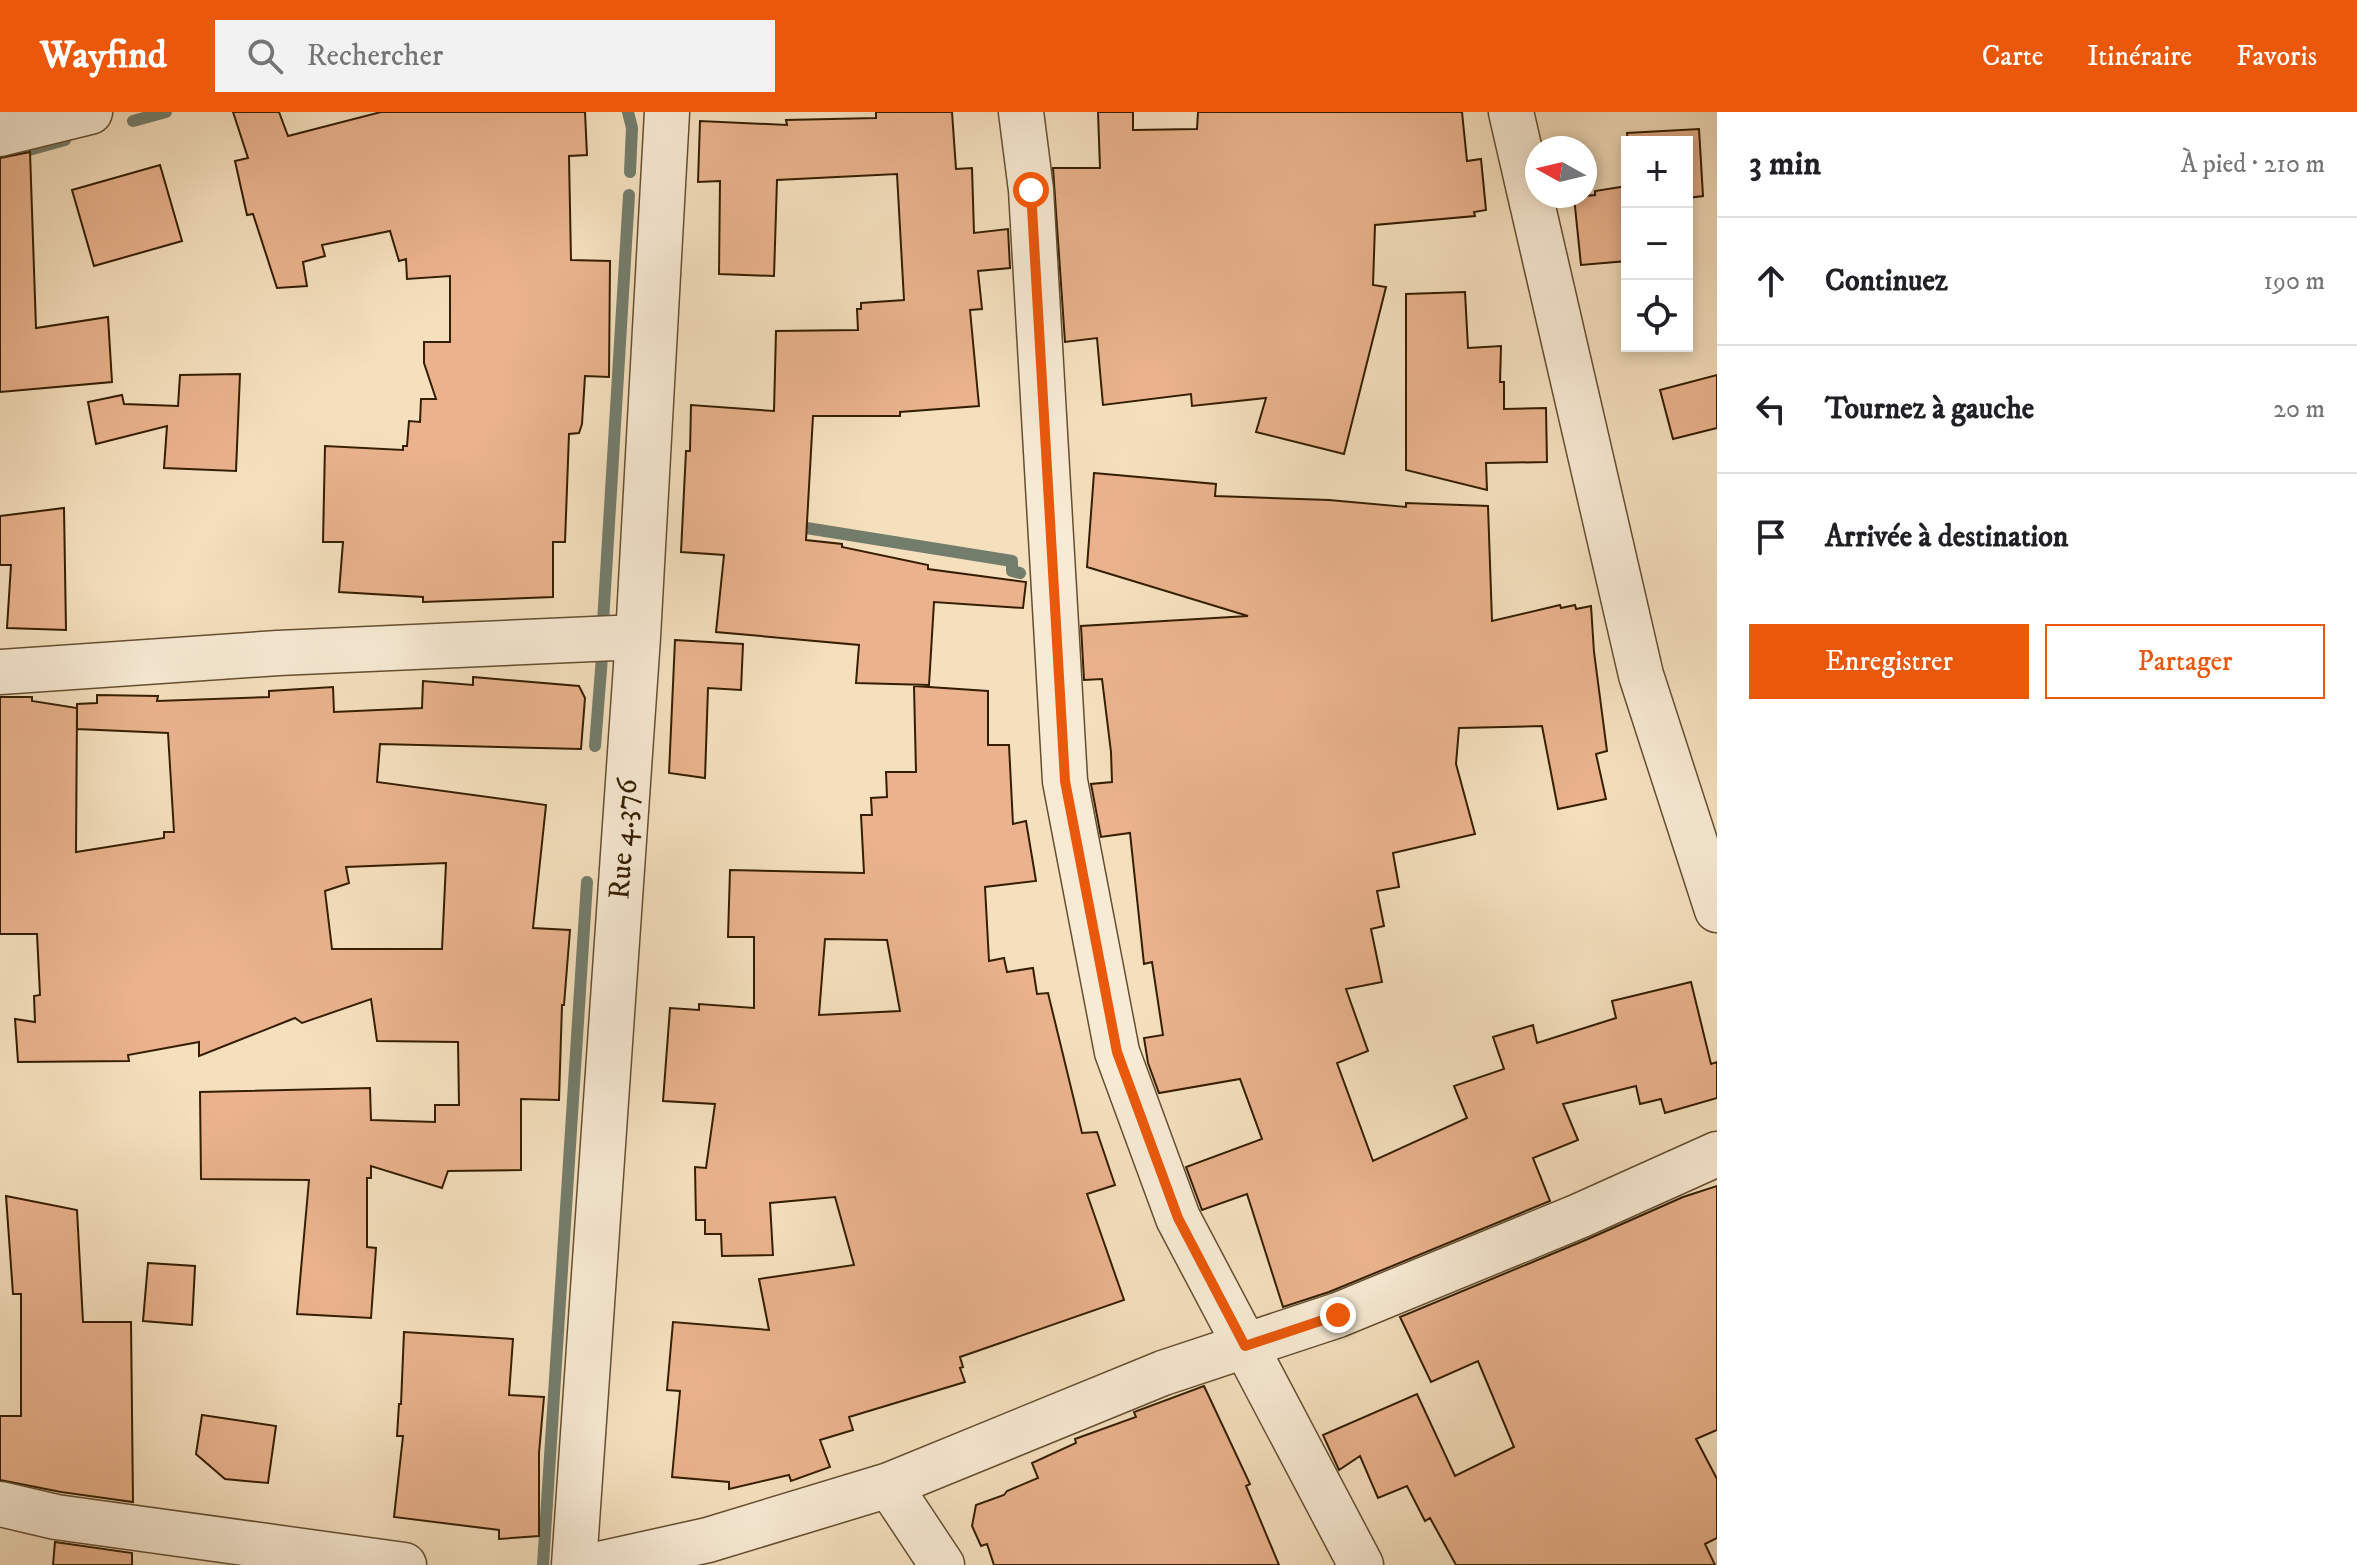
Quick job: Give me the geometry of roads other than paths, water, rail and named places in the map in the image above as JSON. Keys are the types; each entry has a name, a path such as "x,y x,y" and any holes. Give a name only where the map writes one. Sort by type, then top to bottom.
{"street":[{"path":"0,134 90,112"},
{"name":"Rue 4.376","path":"574,1565 638,637 667,112"},
{"path":"1021,112 1031,190 1065,781 1117,1052 1178,1218 1361,1565"},
{"path":"1511,112 1641,675 1717,910"},
{"path":"0,672 278,653 638,637"},
{"path":"595,1565 708,1540 889,1485 1163,1373 1338,1315 1579,1216 1717,1154"},
{"path":"889,1485 942,1565"},
{"path":"0,1504 56,1517 404,1565"}],"waterway":[{"path":"133,121 166,112"},
{"path":"628,112 632,128 630,172"},
{"path":"0,158 65,140"},
{"path":"603,622 629,195"},
{"path":"794,526 1012,561 1012,571 1020,573"},
{"path":"595,746 602,657"},
{"path":"543,1565 587,882"}]}
